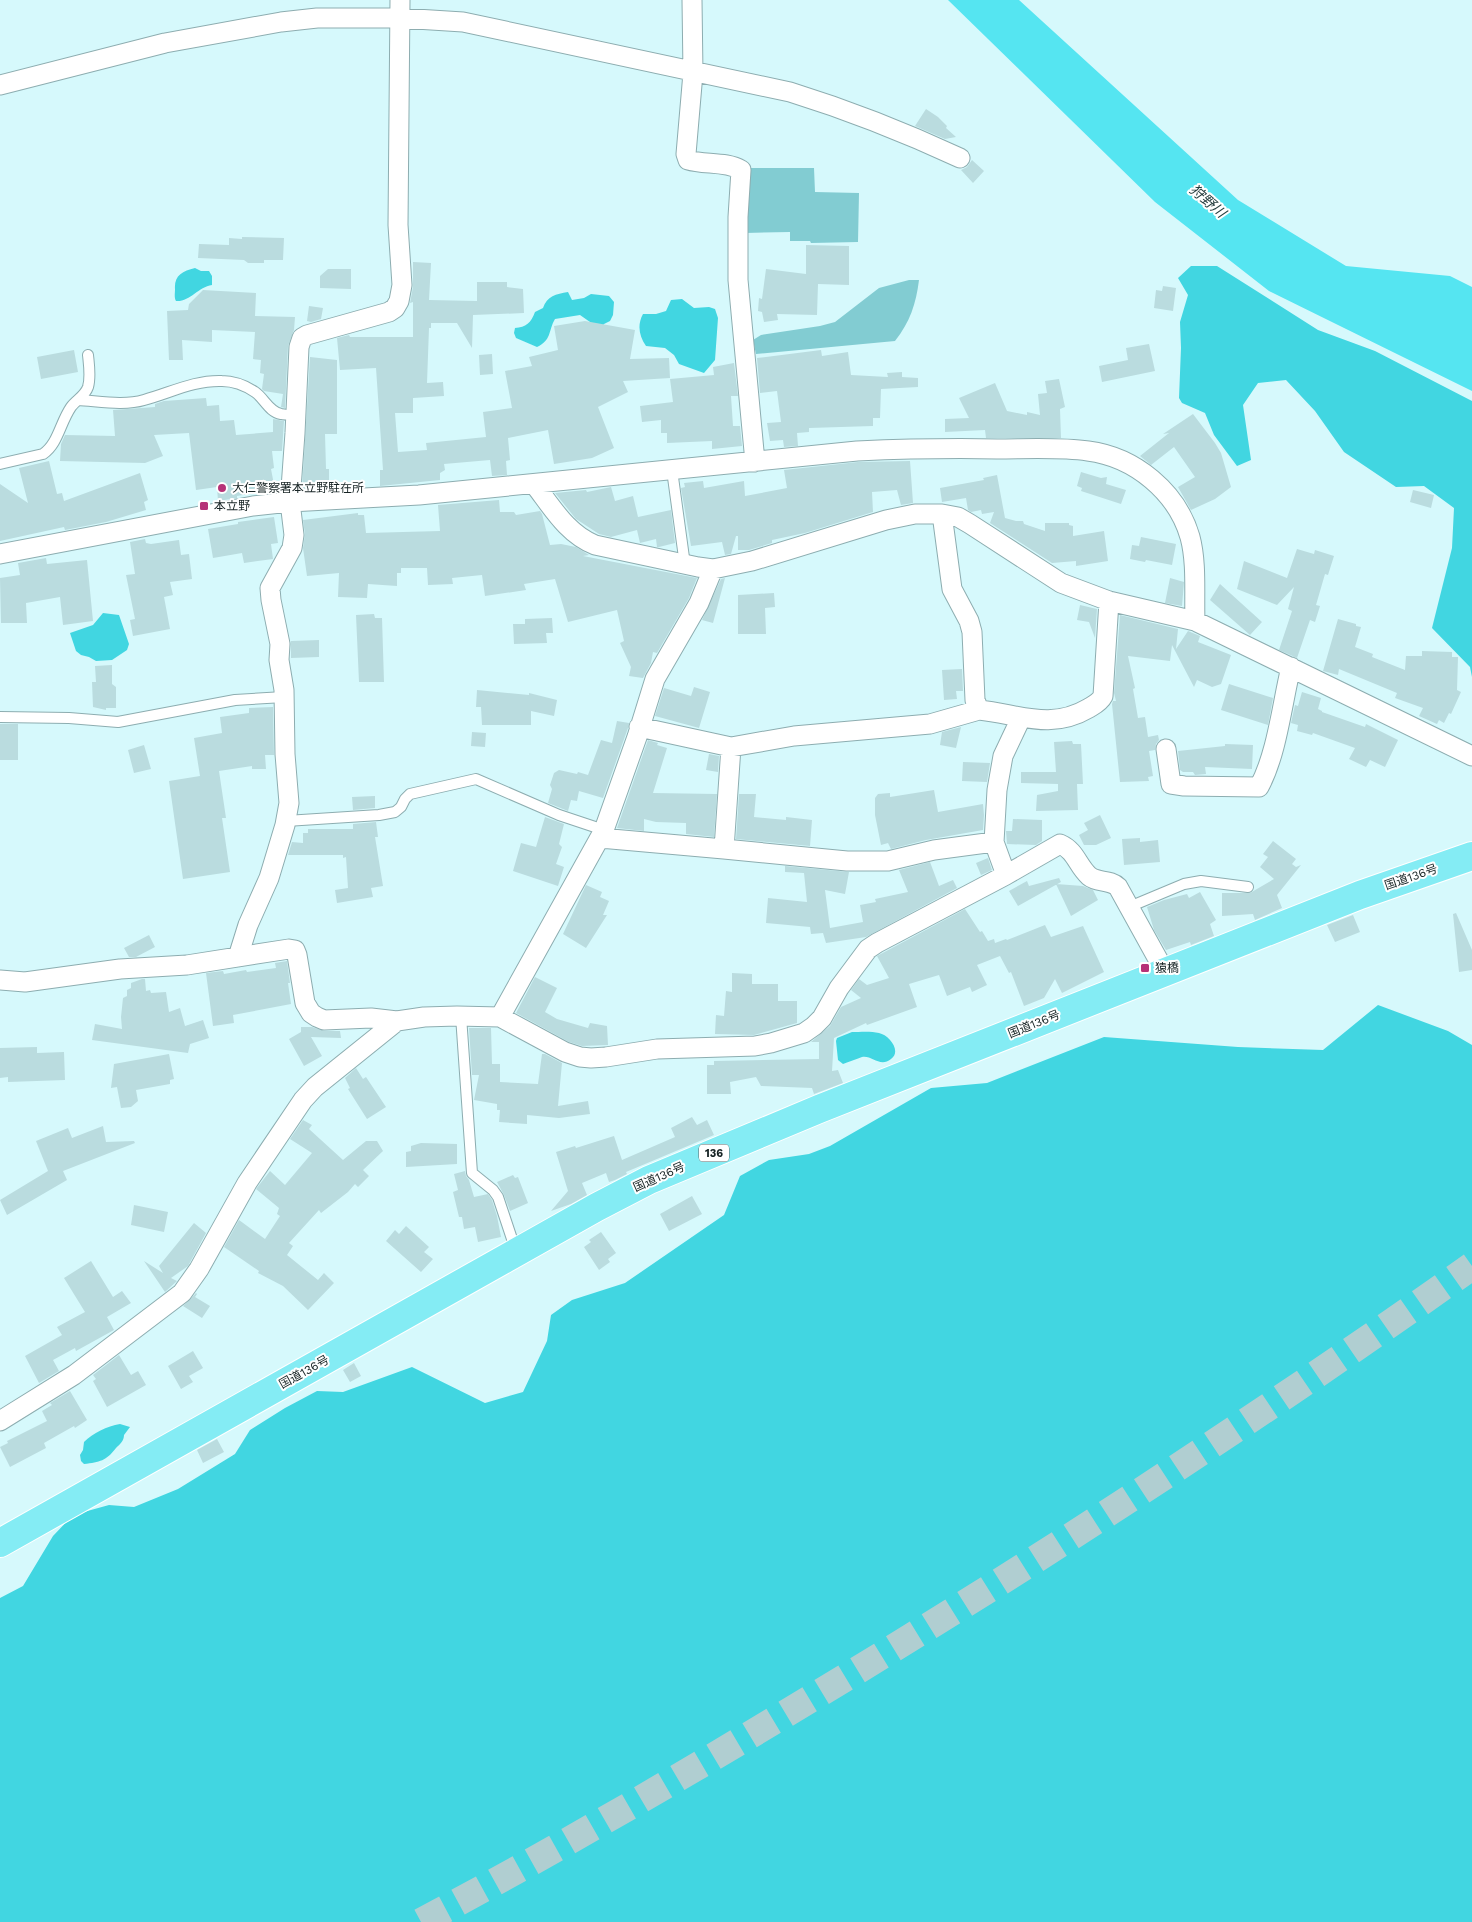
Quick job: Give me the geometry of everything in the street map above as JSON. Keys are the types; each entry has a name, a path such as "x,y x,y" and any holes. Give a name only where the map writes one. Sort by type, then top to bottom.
{"highway":[{"name":"国道136号","path":"0,1543 516,1252 649,1180 819,1109 1360,895 1472,856"}],"street":[{"path":"692,0 693,73 686,154 688,160 699,164 735,167 741,170 738,217 738,280 755,462"},
{"path":"238,957 248,925 269,878 286,821 289,803 285,754 284,697 278,660 280,644 270,600 270,588 292,548 294,535 290,502 299,347 302,338 317,331 379,316 395,308 399,301 402,285 398,225 400,9"},
{"path":"0,85 165,43 281,22 400,9 693,73 790,92 838,107 960,158"},
{"path":"0,554 253,506 290,502 419,495 857,451 915,448 1088,450 1128,464 1165,490 1177,507 1192,546 1195,620"},
{"path":"534,484 567,526 582,540 595,545 685,565 713,569 752,561 886,520 915,514 942,514 958,517 1061,583 1109,601 1195,620 1472,756"},
{"path":"942,514 952,589 969,620 972,632 976,700 979,710"},
{"path":"500,1017 602,834 655,679 699,603 713,569"},
{"path":"640,727 731,747 794,736 930,724 979,710 1021,718 1056,721 1081,713 1101,701 1103,696 1109,601"},
{"path":"1166,749 1171,784 1184,786 1259,787 1270,758 1290,666"},
{"path":"1006,875 994,842 997,790 1003,756 1021,718"},
{"path":"724,850 731,747"},
{"path":"602,834 724,850 847,861 888,861 934,850 994,842"},
{"path":"0,980 24,982 120,969 187,965 282,949 295,950 305,1003 311,1013 324,1020 371,1018 397,1021 461,1016 500,1017 565,1052 591,1058 606,1058 657,1049 755,1046 789,1038 809,1030 822,1018 839,988 868,949 1060,844 1073,851 1088,875 1097,880 1115,884 1165,972"},
{"path":"0,1421 81,1370 182,1293 199,1269 246,1184 303,1100 315,1087 397,1021"}],"lane":[{"path":"0,464 44,454 49,450 57,437 61,422 72,405 88,388 90,374 88,355"},
{"path":"78,400 142,401 165,392 198,383 222,381 237,383 255,392 268,406 279,414 296,415"},
{"path":"672,470 685,565"},
{"path":"0,717 69,718 118,722 235,700 284,697"},
{"path":"286,821 394,812 401,807 410,794 476,779 602,834"},
{"path":"1129,907 1184,884 1201,881 1248,887"},
{"path":"461,1016 472,1173 493,1190 498,1197 516,1252"}],"shaded area":[{"path":"745,168 814,168 815,192 859,193 858,242 811,243 810,241 790,241 790,232 745,233"},
{"path":"1191,266 1217,266 1318,330 1375,351 1472,401 1472,677 1470,667 1432,628 1452,548 1454,508 1424,486 1396,487 1344,452 1315,411 1286,380 1258,383 1243,405 1251,460 1237,466 1214,435 1205,413 1182,403 1179,398 1180,322 1188,295 1178,278"},
{"path":"195,268 201,271 209,271 212,276 212,285 202,288 186,299 176,301 175,284 177,277"},
{"path":"909,280 919,280 916,297 908,320 895,341 756,354 753,340 761,335 835,322 879,288"},
{"path":"568,292 572,300 584,298 591,294 609,296 614,302 613,315 610,321 600,329 580,315 555,319 547,338 537,347 516,338 515,328 528,324 535,312 543,308 550,298"},
{"path":"682,299 694,308 709,307 715,309 718,318 715,360 704,373 679,364 674,355 665,348 646,346 640,334 639,326 643,314 656,314 666,311 671,300"},
{"path":"103,613 119,615 129,644 127,650 112,660 96,661 76,651 70,633 93,625"},
{"path":"1378,1005 1448,1031 1472,1045 1472,1922 0,1922 0,1598 23,1586 53,1536 73,1515 109,1505 134,1507 178,1489 235,1454 250,1430 317,1391 343,1392 412,1367 485,1403 523,1392 547,1341 551,1315 572,1300 625,1283 724,1215 740,1176 769,1160 809,1154 830,1146 931,1088 987,1083 1104,1037 1238,1047 1323,1050"},
{"path":"852,1032 883,1034 895,1048 894,1056 883,1062 862,1057 843,1064 838,1060 836,1041 837,1038"},
{"path":"120,1424 130,1427 120,1444 106,1458 84,1464 81,1461 80,1455 84,1442 100,1430"}],"water":[{"name":"狩野川","path":"948,0 1019,0 1238,200 1346,266 1450,276 1472,287 1472,391 1269,291 1155,202"}],"building":[{"path":"926,109 938,117 956,137 945,139 915,126"},
{"path":"972,160 984,171 973,183 961,170 967,167"},
{"path":"242,237 284,238 283,260 264,260 264,263 248,263 244,260 198,258 199,244 229,245 229,238 242,239"},
{"path":"806,245 849,246 849,285 818,284 817,315 777,314 778,320 764,322 762,312 758,311 759,298 762,299 766,269 806,274"},
{"path":"413,262 431,263 429,300 477,301 477,282 507,282 507,287 523,289 524,313 473,315 472,348 457,323 431,323 431,328 429,328 427,383 443,382 444,396 413,398 413,413 395,413 398,452 427,450 426,443 486,437 483,412 512,408 505,371 532,366 529,357 558,350 554,326 585,321 635,330 630,359 669,358 670,378 623,381 628,392 598,407 614,448 592,458 554,464 548,430 508,438 510,460 506,461 507,475 492,476 490,460 444,464 445,470 440,473 440,480 380,486 380,470 383,470 376,368 340,370 337,338 349,335 350,337 413,337 413,302 410,303 413,287"},
{"path":"328,269 351,269 351,289 320,288 320,276"},
{"path":"1163,286 1176,288 1173,311 1154,308 1156,290 1162,291"},
{"path":"203,290 256,293 255,316 295,317 294,330 288,346 285,408 281,407 283,394 262,389 264,374 260,373 261,360 253,359 255,332 212,330 212,342 182,340 183,360 169,360 167,311 188,310 189,304"},
{"path":"309,306 323,308 321,319 311,322 307,321"},
{"path":"1149,344 1155,371 1102,382 1099,366 1128,360 1126,348"},
{"path":"74,350 78,372 41,379 37,357"},
{"path":"821,350 822,356 848,352 851,375 888,377 887,373 902,372 902,377 918,378 918,387 881,389 880,418 873,418 873,426 809,428 809,432 797,433 798,446 784,447 783,440 770,441 767,423 781,422 777,391 760,393 757,358"},
{"path":"492,354 493,374 480,375 479,355"},
{"path":"310,357 337,360 337,434 325,434 326,469 329,469 329,481 322,482 322,488 302,489"},
{"path":"734,363 738,396 731,396 733,426 740,426 742,446 712,449 712,441 667,443 667,433 661,433 661,420 642,422 640,406 673,402 670,379 714,375 713,367"},
{"path":"1059,379 1065,407 1060,409 1061,438 986,438 985,430 945,432 945,419 969,418 959,398 995,383 1007,411 1027,415 1027,412 1040,415 1038,394 1047,393 1045,381"},
{"path":"206,398 207,406 219,405 220,421 234,420 236,435 273,432 273,419 284,421 282,451 272,451 274,468 271,469 275,490 218,501 217,487 196,490 189,433 154,435 163,456 145,463 60,461 61,444 65,435 115,436 113,410 155,407 155,404 164,401"},
{"path":"1193,414 1221,453 1231,487 1215,499 1191,510 1178,487 1195,477 1174,447 1151,465 1140,456 1169,433 1163,434"},
{"path":"49,461 57,494 62,493 64,501 140,473 148,500 144,502 146,510 106,522 65,530 64,527 0,541 0,484 28,503 19,468"},
{"path":"910,461 913,503 901,505 897,490 872,492 873,512 805,533 772,540 772,543 749,550 738,550 738,536 736,536 731,554 725,555 722,542 691,546 681,488 685,487 684,483 703,481 704,488 744,481 745,496 787,488 784,470 858,462"},
{"path":"1081,472 1101,478 1107,477 1106,484 1126,490 1121,504 1081,491 1082,488 1077,486"},
{"path":"997,475 1005,518 1023,521 1024,524 1045,531 1045,523 1069,523 1069,525 1073,526 1073,536 1104,531 1108,561 1076,566 1076,561 1052,563 990,523 994,512 982,514 981,510 971,512 968,510 966,498 942,502 940,488 984,480 983,478"},
{"path":"611,487 615,501 633,496 638,517 671,510 675,543 657,547 656,539 640,543 637,530 611,537 599,534 576,519 555,493 586,490 587,492"},
{"path":"1413,490 1434,495 1431,508 1410,502"},
{"path":"499,500 500,512 514,512 516,515 540,511 550,545 561,544 576,547 589,555 583,556 697,578 689,598 657,653 653,652 651,663 643,678 629,676 631,667 620,643 624,641 617,610 568,622 555,579 524,584 526,590 485,596 482,575 452,578 453,584 428,585 427,568 401,568 401,573 397,573 397,586 368,584 367,598 338,597 339,573 307,576 303,548 305,534 303,520 358,513 358,515 364,515 366,533 440,531 438,505"},
{"path":"274,517 278,543 271,544 273,559 244,563 242,553 213,558 208,529 238,524 238,522"},
{"path":"1141,537 1176,544 1172,565 1130,559 1132,545 1139,546"},
{"path":"145,539 146,543 151,544 179,540 181,555 189,554 192,579 170,582 173,595 164,597 170,629 133,636 130,620 135,619 126,575 135,574 130,542"},
{"path":"1297,549 1314,554 1315,550 1334,556 1328,575 1325,574 1316,605 1320,606 1315,622 1310,620 1297,658 1279,650 1292,611 1288,609 1294,587 1277,605 1237,589 1244,561 1287,578"},
{"path":"46,558 47,564 87,560 93,621 63,625 60,597 26,603 27,623 1,623 0,578 20,575 18,563"},
{"path":"725,578 713,623 702,620 721,579"},
{"path":"1170,578 1184,582 1182,606 1165,603"},
{"path":"1220,584 1262,622 1250,635 1210,600"},
{"path":"774,593 775,607 765,608 766,634 738,634 738,595"},
{"path":"1080,605 1097,609 1095,638 1089,622 1077,620"},
{"path":"374,614 375,618 382,618 384,682 359,682 356,615"},
{"path":"1120,615 1178,629 1176,649 1188,631 1200,636 1198,642 1231,655 1221,684 1212,687 1197,680 1194,687 1172,645 1170,661 1128,656 1135,688 1133,689 1138,718 1145,717 1148,737 1158,735 1159,740 1155,750 1149,751 1153,776 1148,777 1149,781 1120,782 1112,704 1113,701 1116,701 1114,693"},
{"path":"552,618 553,633 546,633 547,643 514,644 513,624 525,624 525,619"},
{"path":"1338,619 1361,627 1355,647 1373,654 1372,657 1405,670 1406,656 1422,656 1422,651 1452,652 1452,657 1458,657 1457,690 1461,692 1451,714 1449,713 1444,723 1439,720 1437,724 1419,716 1423,708 1395,698 1397,693 1339,669 1338,675 1323,671"},
{"path":"319,640 319,657 291,658 291,641"},
{"path":"112,665 112,684 116,687 116,708 106,708 106,710 93,707 92,682 96,682 95,666"},
{"path":"962,669 963,691 956,691 957,699 944,700 942,670"},
{"path":"1229,684 1273,698 1268,725 1221,710"},
{"path":"694,687 710,692 699,728 655,716 664,688 691,696"},
{"path":"477,690 529,695 529,693 557,700 554,716 531,711 531,725 482,725 481,707 476,707"},
{"path":"1302,692 1321,698 1318,709 1322,712 1365,727 1366,724 1398,740 1385,767 1370,760 1366,767 1349,759 1355,748 1313,733 1312,735 1297,731 1298,725 1291,723 1295,705 1298,706"},
{"path":"273,707 274,755 265,755 266,769 252,769 252,766 219,771 226,818 222,818 230,872 183,879 169,781 200,776 194,738 222,733 220,717 249,713 249,708"},
{"path":"617,721 629,723 603,798 579,791 577,801 571,800 568,811 548,803 552,789 550,785 554,773 559,770 588,775 601,740 612,743"},
{"path":"0,724 18,724 18,760 0,760"},
{"path":"961,727 956,748 940,745 942,732"},
{"path":"472,732 486,733 485,747 471,746"},
{"path":"648,740 667,748 653,793 717,794 714,837 686,834 686,823 656,822 644,819 644,831 617,828"},
{"path":"1072,741 1073,744 1081,744 1083,784 1077,784 1078,810 1036,811 1037,795 1058,791 1058,784 1021,783 1021,772 1056,772 1054,742"},
{"path":"1225,744 1253,745 1252,769 1205,767 1206,774 1195,775 1193,772 1183,772 1180,770 1178,751 1225,746"},
{"path":"144,745 151,769 134,773 128,750"},
{"path":"709,754 719,756 718,772 706,770"},
{"path":"963,762 990,763 987,782 962,781"},
{"path":"934,790 938,812 983,804 983,830 926,840 891,849 888,843 881,845 875,815 875,798 878,794 890,793 890,797"},
{"path":"739,794 756,794 754,817 786,820 786,817 812,820 810,846 736,839"},
{"path":"375,796 375,808 353,810 352,797"},
{"path":"1100,815 1111,838 1096,845 1084,845 1079,835 1088,830 1084,823"},
{"path":"545,817 564,824 559,844 562,847 556,864 564,867 558,886 513,871 521,843 536,847"},
{"path":"1013,819 1042,820 1042,841 1036,845 1007,844 1006,831 1012,831"},
{"path":"376,822 378,837 375,837 383,886 371,888 373,897 337,903 335,890 348,888 346,857 343,858 343,855 288,855 292,842 303,843 303,833 308,833 308,829 353,829 353,824"},
{"path":"1140,838 1140,842 1158,840 1160,862 1124,865 1122,839"},
{"path":"1273,841 1296,859 1292,864 1296,867 1301,865 1277,895 1282,908 1255,920 1253,914 1222,916 1222,893 1250,893 1274,879 1260,867 1268,857 1263,854"},
{"path":"988,858 992,870 981,875 976,863"},
{"path":"930,862 939,886 953,880 957,888 866,937 826,943 823,933 811,934 810,927 766,923 768,898 807,902 804,873 785,872 785,866 849,872 845,894 825,890 830,928 863,922 860,905 876,902 875,899 908,892 899,870"},
{"path":"1059,878 1061,882 1018,906 1009,891 1027,881 1029,886"},
{"path":"1056,884 1083,886 1093,890 1098,900 1071,916"},
{"path":"586,885 602,892 600,897 609,901 603,915 607,915 586,948 563,934"},
{"path":"1200,892 1216,920 1210,924 1214,936 1191,945 1190,942 1166,950 1154,930 1147,907 1187,894 1189,898"},
{"path":"965,909 980,932 982,931 988,941 994,939 995,943 1045,925 1051,937 1083,926 1104,972 1062,993 1055,979 1044,998 1024,1006 1011,972 1009,973 1000,956 977,965 987,985 972,992 970,987 947,996 939,975 909,984 917,1007 867,1025 866,1023 834,1038 832,1071 838,1070 843,1083 814,1094 812,1088 761,1086 756,1077 730,1082 731,1094 707,1094 707,1065 714,1065 714,1061 819,1059 819,1042 811,1042 830,1026 841,1007 861,998 851,990 859,979 867,985 889,978 877,956"},
{"path":"1456,913 1472,950 1472,970 1459,972 1453,914"},
{"path":"1353,915 1360,932 1335,942 1327,925"},
{"path":"149,935 155,947 136,957 129,957 124,948"},
{"path":"287,961 291,1004 233,1015 234,1023 213,1026 206,973 223,971 224,974 276,968 275,963"},
{"path":"732,973 752,974 752,984 778,984 778,1001 797,1001 797,1023 754,1035 715,1034 716,1015 724,1016 726,991 732,992"},
{"path":"535,977 557,988 545,1012 557,1019 588,1028 590,1023 607,1026 608,1045 582,1046 569,1042 516,1013"},
{"path":"145,979 146,991 150,990 151,993 166,992 169,1012 180,1008 185,1026 203,1020 209,1038 190,1044 188,1053 92,1040 95,1024 122,1029 123,998 127,996 127,990 131,988 131,983"},
{"path":"301,1027 312,1027 324,1031 340,1031 341,1038 311,1037 322,1056 304,1066 289,1039 301,1032"},
{"path":"469,1028 491,1028 492,1064 500,1064 500,1082 538,1084 542,1054 545,1054 562,1063 558,1106 588,1101 590,1114 559,1118 527,1115 527,1124 499,1122 500,1110 497,1110 497,1104 474,1100 479,1075 472,1075"},
{"path":"37,1047 37,1053 64,1052 65,1080 8,1082 8,1077 0,1078 0,1048"},
{"path":"169,1054 174,1079 170,1080 170,1084 136,1090 138,1101 131,1107 121,1108 117,1087 111,1088 114,1064"},
{"path":"356,1068 363,1079 366,1077 386,1107 367,1119 348,1089 350,1088 345,1078"},
{"path":"692,1117 697,1125 707,1120 714,1135 626,1172 627,1174 615,1180 609,1182 606,1173 582,1183 587,1195 571,1204 551,1211 568,1191 556,1152 614,1136 622,1160 675,1137 671,1128"},
{"path":"303,1120 312,1125 309,1129 343,1160 366,1141 377,1141 383,1151 363,1170 369,1176 358,1187 355,1184 348,1192 321,1213 319,1210 289,1243 293,1246 287,1255 318,1280 324,1273 334,1283 308,1310 283,1286 258,1273 259,1271 224,1247 239,1220 265,1239 280,1216 277,1214 279,1208 256,1189 270,1171 285,1185 312,1153 290,1139"},
{"path":"103,1126 106,1142 134,1141 135,1143 63,1171 67,1180 7,1215 0,1200 48,1171 36,1141 68,1128 72,1138"},
{"path":"421,1143 457,1144 457,1164 406,1167 406,1152 411,1151 411,1146"},
{"path":"465,1171 474,1197 488,1194 492,1200 501,1237 478,1242 475,1227 464,1229 462,1217 459,1217 453,1192 458,1190 454,1174"},
{"path":"513,1175 515,1178 518,1177 528,1203 510,1211 497,1182"},
{"path":"692,1196 702,1214 669,1231 660,1214"},
{"path":"134,1205 168,1212 164,1232 131,1225"},
{"path":"194,1223 206,1233 188,1266 171,1278 177,1281 165,1292 144,1261 163,1273 159,1266"},
{"path":"406,1226 429,1247 424,1252 433,1259 421,1272 386,1241 395,1230 399,1234"},
{"path":"601,1232 616,1253 608,1259 610,1262 599,1270 584,1247 591,1242 589,1240"},
{"path":"91,1261 113,1297 122,1291 131,1303 107,1317 114,1330 76,1351 75,1348 53,1360 59,1371 39,1383 25,1356 62,1335 57,1327 85,1312 64,1278"},
{"path":"196,1293 195,1297 210,1306 202,1318 183,1306"},
{"path":"193,1351 203,1368 189,1376 193,1382 181,1389 168,1366"},
{"path":"119,1355 131,1375 138,1371 146,1385 107,1407 93,1381 96,1379 93,1375"},
{"path":"354,1363 361,1376 350,1382 343,1370"},
{"path":"70,1391 87,1420 44,1443 46,1448 10,1467 0,1447 8,1443 7,1441 47,1421 42,1411 52,1405 50,1403"},
{"path":"217,1439 224,1452 203,1463 197,1450"}],"tunnel":[{"path":"421,1922 639,1800 932,1624 1089,1525 1243,1424 1472,1266"}],"place":[{"name":"大仁警察署本立野駐在所","path":"222,488"},
{"name":"本立野","path":"204,506"},
{"name":"猿橋","path":"1145,968"}]}
